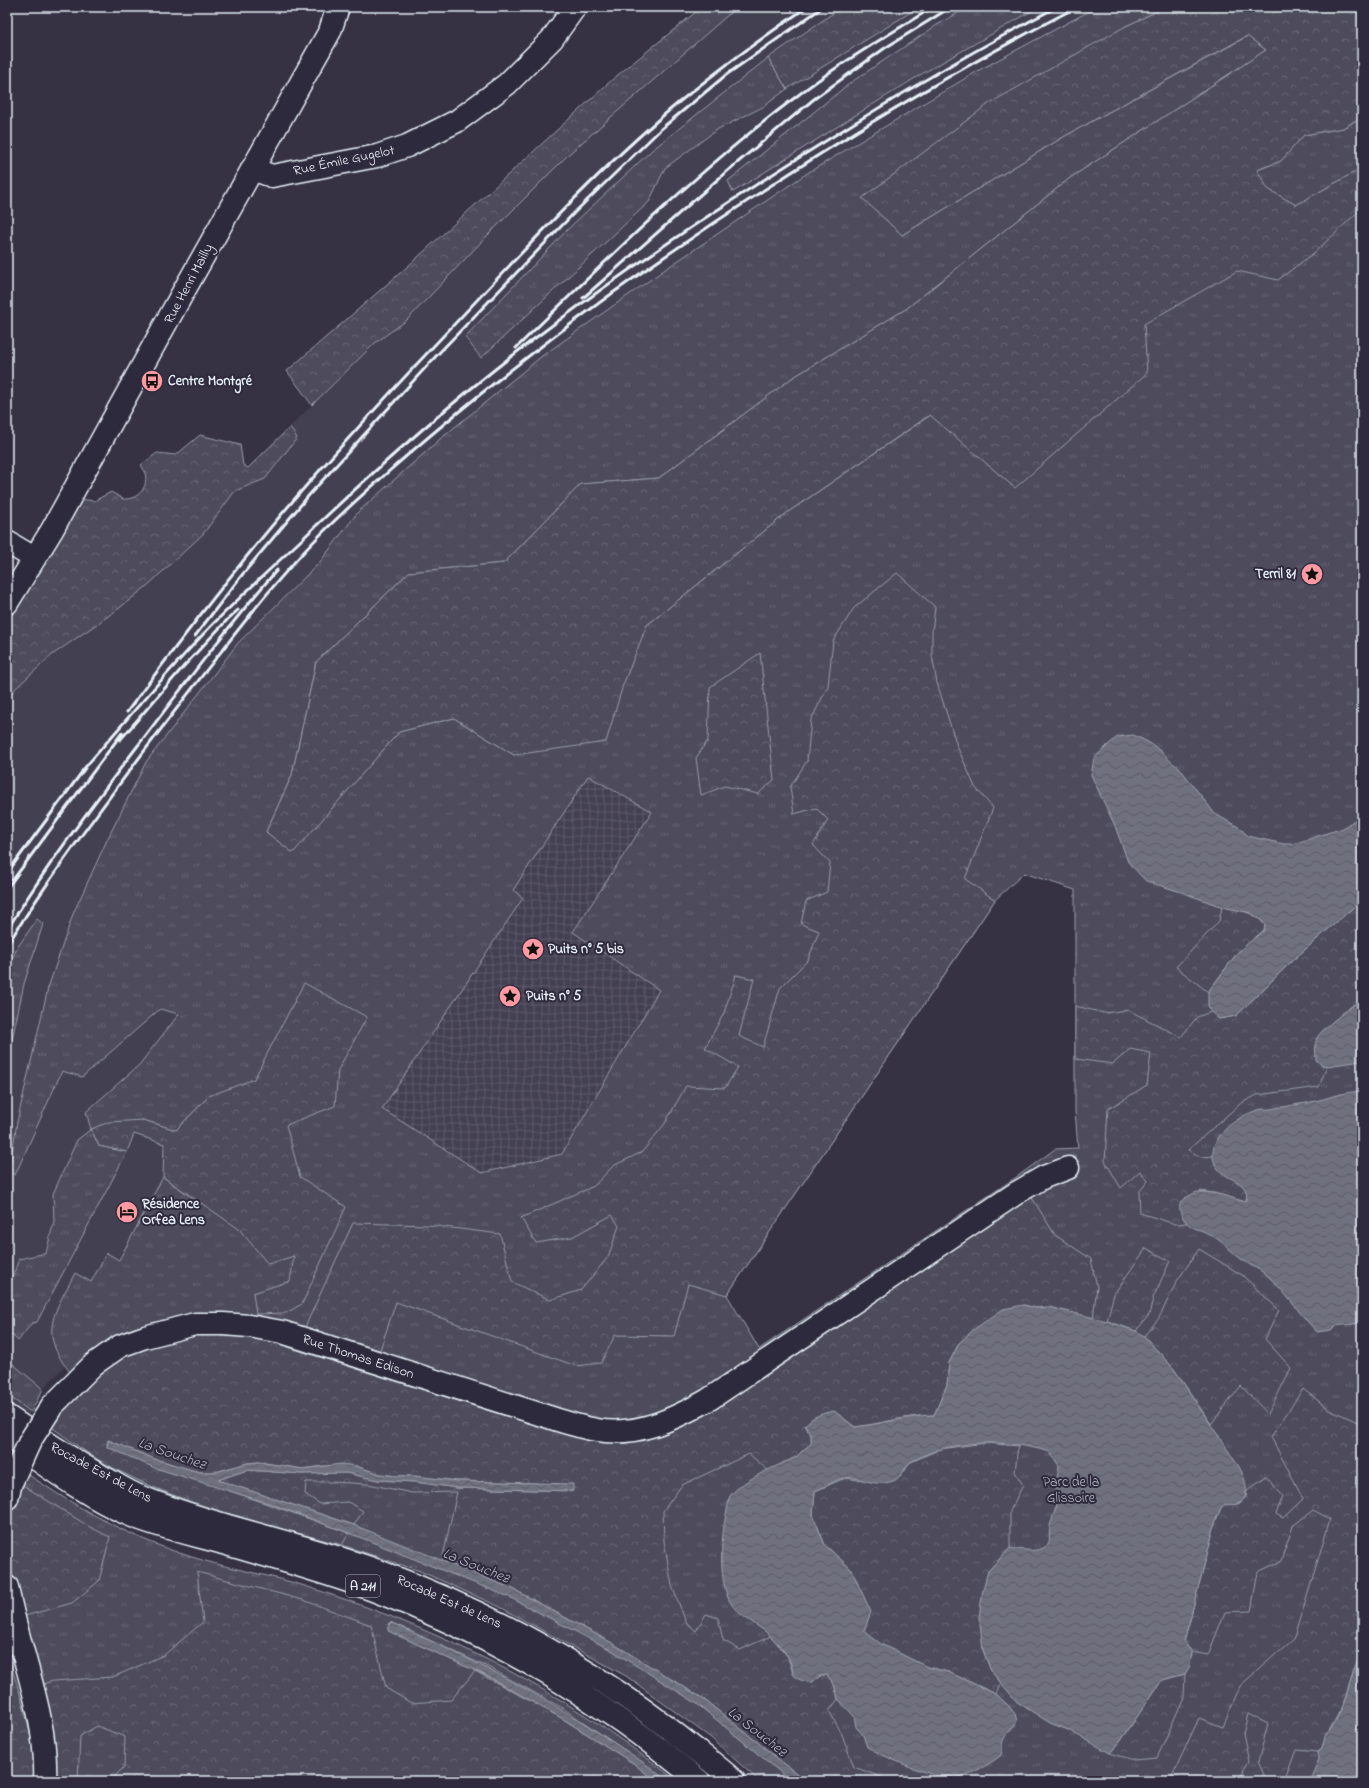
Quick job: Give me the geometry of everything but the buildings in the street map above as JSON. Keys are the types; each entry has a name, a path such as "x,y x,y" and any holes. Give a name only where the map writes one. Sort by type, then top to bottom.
{"main road":[{"name":"Rue Henri Mailly","path":"7,603 56,524 330,30 338,7"},
{"name":"Rue Émile Gugelot","path":"252,169 272,176 377,156 407,146 457,121 507,84 552,39 575,7"},
{"path":"7,542 34,558"},
{"name":"Rue Thomas Edison","path":"9,1490 30,1441 52,1406 94,1364 120,1346 144,1337 196,1324 229,1324 282,1332 552,1418 598,1431 627,1431 659,1424 680,1416 708,1400 1018,1192 1044,1177 1068,1168"},
{"name":"Rocade Est de Lens","path":"7,1416 60,1452 139,1496 187,1514 301,1546 379,1572 440,1596 509,1629 614,1689 662,1723 734,1781"},
{"name":"Rocade Est de Lens","path":"7,1438 86,1491 129,1514 166,1528 323,1572 377,1591 439,1618 501,1648 565,1685 620,1721 699,1781"},
{"path":"7,1588 37,1706 45,1759 46,1781"}],"shaded area":[{"path":"702,7 1362,7 1362,189 991,374 43,1389 7,1453 7,622 248,468 375,343 350,316 407,267 614,78"},
{"path":"588,775 652,812 573,932 659,990 562,1154 482,1173 382,1109 523,898 513,890"}],"green space":[{"path":"702,7 737,7 570,153 486,237 407,320 375,343 312,405 287,371 407,267 614,78"},
{"path":"842,7 919,7 787,89 768,58"},
{"path":"968,7 1039,7 920,75 733,192 728,181 850,83 937,25"},
{"name":"Parc de la Glissoire","path":"1097,7 1166,7 1124,27 902,235 1065,136 1248,36 1266,50 1070,178 906,309 792,378 659,478 581,484 504,563 409,572 316,662 292,775 266,832 293,852 399,732 454,718 514,755 596,666 788,512 991,374 1362,189 1362,1781 759,1781 711,1738 626,1676 498,1606 420,1571 342,1545 215,1511 153,1488 105,1464 111,1413 138,1327 109,1339 70,1372 60,1358 54,1345 52,1333 56,1311 75,1273 91,1282 107,1253 119,1260 163,1177 193,1198 209,1096 176,1130 143,1120 91,1129 86,1112 139,1065 179,1014 160,1009 82,1077 62,1071 15,1175 9,1172 17,1122 48,988 73,914 107,840 146,762 238,643 320,562 358,512 439,440 542,356 667,268 809,172 981,69","holes":["588,776 652,812 573,932 659,990 562,1154 482,1173 382,1109 523,898 513,890","1024,873 1075,890 1075,1111 1078,1148 1055,1149 1018,1176 759,1349 727,1295 995,900"]},
{"path":"1166,7 1362,7 1362,117 1343,128 1304,135 1281,161 1257,170 1268,189 1296,205 1362,168 1362,210 1360,210 1315,252 1278,280 1237,271 1144,324 1147,373 1015,488 930,415 788,512 647,625 623,685 606,742 514,755 454,718 399,732 293,853 266,832 292,775 316,662 409,572 504,563 581,484 659,478 792,378 906,309 1070,178 1266,50 1247,36 1065,136 902,235 862,198 990,103 1124,27"},
{"path":"768,58 787,89 763,107 718,129 665,168 649,202 481,358 465,337 570,227 652,150"},
{"path":"1362,117 1362,168 1296,205 1267,189 1257,170 1281,161 1304,135 1343,128"},
{"path":"290,427 297,438 265,479 235,491 203,534 147,586 117,610 52,655 7,698 7,622 40,570 80,499 94,501 111,492 123,499 136,496 144,488 146,477 141,465 157,453 176,455 200,435 240,445 243,465 248,468"},
{"path":"897,573 935,607 932,632 932,655 937,683 957,746 975,787 993,808 965,879 995,900 727,1295 688,1284 674,1336 615,1335 601,1363 576,1366 396,1302 380,1350 305,1327 353,1223 428,1225 500,1234 512,1282 550,1300 581,1290 608,1257 619,1226 612,1215 572,1237 536,1243 521,1218 594,1186 613,1166 642,1152 664,1125 686,1086 725,1088 738,1067 705,1048 724,1013 736,975 754,979 739,1036 763,1047 780,988 808,960 819,931 801,924 806,901 827,892 830,863 813,845 828,820 816,808 794,814 790,787 807,761 811,720 828,686 833,641 854,608"},
{"path":"760,653 774,780 758,794 725,786 701,795 696,758 708,740 710,687"},
{"path":"1362,900 1362,999 1349,1008 1322,1065 1327,1066 1319,1087 1257,1095 1240,1104 1188,1150 1201,1157 1214,1156 1218,1168 1241,1184 1245,1189 1247,1194 1246,1200 1242,1201 1214,1193 1200,1191 1183,1218 1187,1223 1175,1224 1140,1213 1139,1192 1148,1181 1140,1171 1121,1188 1105,1161 1108,1109 1147,1085 1151,1053 1130,1049 1113,1064 1075,1059 1075,1006 1104,1013 1128,1010 1181,1037 1197,1017 1211,1012 1219,1019 1236,1016 1293,960"},
{"path":"1222,907 1240,910 1251,914 1265,925 1265,930 1238,952 1208,992 1176,967 1219,921"},
{"path":"37,919 43,924 24,984 7,1063 7,967 19,945"},
{"path":"304,983 367,1017 338,1070 335,1106 286,1125 300,1177 346,1207 302,1304 286,1313 256,1314 253,1293 290,1281 294,1256 268,1264 239,1229 163,1177 164,1144 134,1134 127,1152 99,1146 91,1129 109,1122 143,1120 176,1130 209,1096 254,1079"},
{"path":"91,1129 99,1146 127,1152 37,1322 32,1323 18,1341 7,1330 7,1293 19,1259 46,1253 54,1221 53,1194 77,1140"},
{"path":"1031,1196 1055,1235 1091,1259 1097,1287 1093,1318 1049,1307 1036,1308 1024,1305 959,1343 949,1363 947,1385 934,1415 914,1416 855,1427 834,1411 811,1436 812,1444 803,1450 798,1456 769,1471 749,1454 682,1485 663,1511 664,1541 672,1586 686,1622 696,1631 706,1614 718,1618 723,1640 740,1650 771,1636 788,1657 793,1674 811,1683 820,1676 827,1675 834,1684 838,1699 829,1711 841,1732 854,1767 892,1781 806,1781 702,1698 612,1643 513,1589 442,1561 457,1492 412,1493 368,1484 306,1482 305,1494 320,1504 348,1502 363,1511 354,1525 217,1480 247,1470 301,1474 346,1473 378,1480 415,1482 457,1488 573,1491 536,1483 457,1481 414,1476 397,1476 380,1474 356,1466 323,1466 303,1469 258,1462 248,1463 215,1472 199,1472 155,1459 108,1440 107,1447 349,1533 342,1545 221,1512 163,1491 99,1460 51,1427 71,1399 102,1370 130,1352 183,1335 223,1333 262,1339 554,1431 579,1436 675,1428 714,1410"},
{"path":"1146,1248 1170,1261 1153,1298 1149,1315 1136,1331 1107,1321 1114,1294"},
{"path":"1199,1249 1242,1275 1279,1310 1265,1339 1291,1368 1268,1414 1241,1386 1211,1424 1174,1369 1144,1336 1159,1318 1177,1281"},
{"path":"7,1359 43,1389 31,1412 7,1395"},
{"path":"1303,1389 1329,1409 1362,1424 1362,1652 1346,1696 1326,1734 1322,1748 1318,1751 1296,1749 1284,1781 1267,1781 1258,1762 1268,1724 1248,1714 1243,1734 1249,1762 1238,1781 1170,1781 1199,1718 1223,1727 1240,1686 1295,1637 1330,1519 1313,1510 1293,1526 1281,1561 1258,1572 1251,1611 1225,1612 1208,1655 1192,1652 1184,1642 1216,1520 1224,1504 1238,1504 1246,1497 1247,1491 1266,1477 1283,1496 1276,1514 1283,1518 1303,1499 1271,1437"},
{"path":"986,1443 1018,1446 1015,1472 1023,1485 1010,1511 1010,1548 988,1571 983,1650 991,1671 1001,1683 996,1694 948,1672 927,1667 880,1644 864,1631 851,1569 825,1545 813,1515 815,1491 845,1478 858,1480 905,1471 909,1463 940,1449"},
{"path":"26,1473 67,1500 110,1524 155,1544 178,1553 295,1583 350,1601 433,1634 474,1653 552,1695 590,1719 652,1762 676,1781 667,1781 564,1709 490,1668 390,1622 389,1631 489,1677 655,1781 52,1781 10,1539 13,1507"},
{"path":"21,1484 88,1526 110,1537 99,1581 72,1603 21,1617 11,1562 10,1534 13,1507"},
{"path":"197,1572 303,1600 371,1625 386,1688 411,1703 451,1700 475,1671 563,1719 633,1763 655,1781 110,1781 124,1767 125,1737 97,1726 80,1736 78,1781 52,1781 39,1685 53,1681 113,1677 164,1655 203,1622"},
{"path":"7,1652 30,1732 35,1781 7,1781"},
{"path":"1185,1674 1184,1697 1157,1758 1134,1760 1110,1753 1120,1742 1162,1680"}],"water":[{"path":"1133,735 1153,745 1162,752 1172,763 1179,767 1215,814 1240,828 1248,836 1284,844 1293,844 1343,828 1362,815 1362,900 1293,960 1236,1016 1219,1019 1211,1012 1208,1005 1208,992 1238,952 1264,930 1265,925 1259,918 1251,913 1222,907 1146,881 1128,862 1115,826 1091,775 1094,758 1117,737"},
{"path":"1362,999 1362,1061 1327,1066 1322,1065 1316,1060 1315,1046 1319,1034"},
{"path":"1362,1091 1362,1323 1335,1326 1331,1330 1317,1332 1267,1275 1240,1258 1215,1237 1189,1225 1182,1216 1180,1205 1183,1199 1199,1192 1227,1196 1242,1201 1246,1200 1246,1193 1241,1184 1220,1171 1216,1166 1213,1157 1214,1148 1218,1139 1224,1131 1241,1118 1260,1109 1306,1103 1344,1093"},
{"path":"1024,1305 1036,1308 1049,1307 1107,1321 1136,1331 1144,1336 1174,1369 1238,1465 1245,1481 1246,1492 1245,1497 1240,1503 1224,1505 1221,1508 1216,1520 1184,1642 1192,1652 1190,1666 1185,1674 1162,1680 1120,1742 1110,1753 1068,1730 1050,1723 1017,1702 991,1671 983,1650 979,1617 983,1589 988,1571 1010,1548 1037,1550 1042,1549 1049,1542 1050,1526 1056,1505 1053,1502 1059,1466 1050,1452 997,1443 961,1445 943,1448 911,1462 901,1475 893,1481 886,1483 873,1483 845,1478 815,1491 813,1515 825,1545 851,1569 871,1612 864,1631 881,1644 927,1667 948,1672 996,1694 1015,1714 1017,1721 1004,1738 1000,1756 969,1774 950,1778 912,1768 867,1747 863,1735 856,1727 854,1716 838,1699 834,1684 827,1675 820,1676 811,1683 795,1677 791,1663 785,1652 767,1633 743,1616 729,1600 723,1579 722,1568 723,1532 730,1496 752,1478 798,1456 811,1444 811,1436 805,1425 811,1419 818,1415 834,1411 855,1427 934,1415 947,1385 949,1363 959,1343 973,1330 1003,1309"},
{"path":"108,1440 155,1459 199,1472 215,1472 248,1463 258,1462 303,1469 341,1464 356,1466 380,1474 397,1476 414,1476 457,1481 573,1484 573,1491 457,1488 415,1482 378,1480 346,1473 301,1474 247,1470 218,1480 354,1525 513,1589 612,1643 702,1698 806,1781 791,1781 696,1703 611,1650 509,1597 349,1533 268,1503 155,1468 107,1447"},
{"path":"390,1622 473,1661 553,1704 637,1758 667,1781 655,1781 633,1763 563,1719 489,1677 388,1631"},
{"path":"1362,1652 1362,1781 1309,1781 1319,1758 1318,1751 1322,1748 1325,1735 1333,1724 1346,1697 1357,1660"}],"railway":[{"path":"127,712 214,598 305,487 402,379 533,241 582,191 658,120 731,61 807,7"},
{"path":"195,636 242,575 310,494 437,355 576,211 661,129 726,75 823,7"},
{"path":"516,348 583,282 723,155 797,96 830,72 933,7"},
{"path":"583,298 725,173 814,99 885,48 951,7"},
{"path":"82,771 178,662 211,626 243,595 390,458 454,402 520,349 620,276 755,185 910,89 1057,7"},
{"path":"7,946 34,903 84,832 251,613 304,551 387,473 470,402 556,335 614,292 726,215 841,141 899,106 1077,7"},
{"path":"7,930 53,860 102,792 240,613 277,570"},
{"path":"120,740 184,666 238,610"},
{"path":"7,888 122,733"},
{"path":"7,873 85,768"}],"place":[{"name":"Centre Montgré","path":"152,381"},
{"name":"Terril 81","path":"1312,574"},
{"name":"Puits n° 5 bis","path":"533,949"},
{"name":"Puits n° 5","path":"510,996"},
{"name":"Résidence Orfea Lens","path":"127,1212"}],"water label":[{"name":"La Souchez","path":"172,1454"},
{"name":"La Souchez","path":"476,1566"},
{"name":"La Souchez","path":"757,1732"}]}
